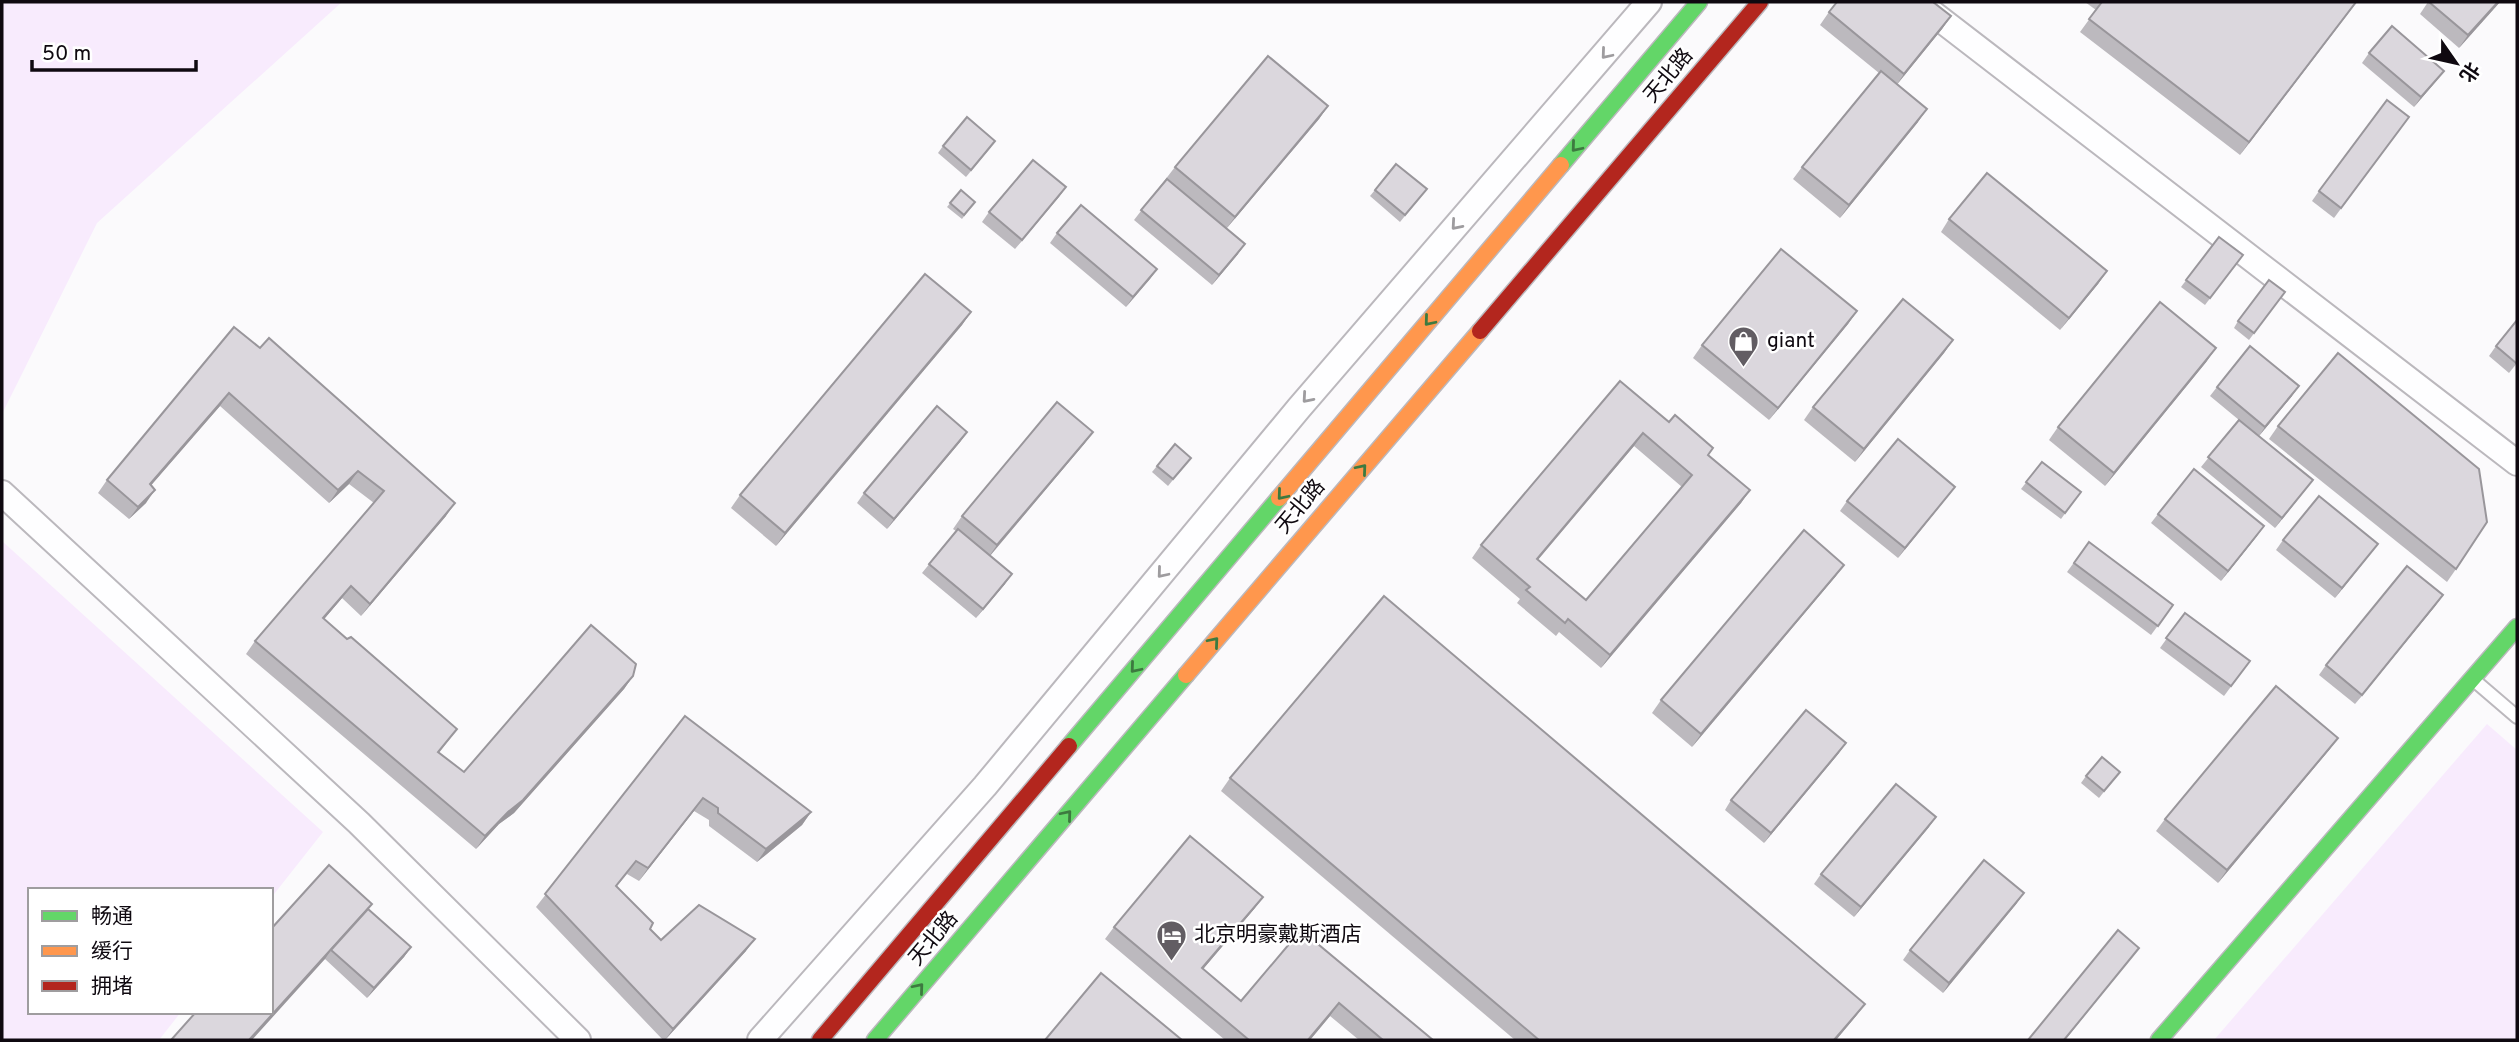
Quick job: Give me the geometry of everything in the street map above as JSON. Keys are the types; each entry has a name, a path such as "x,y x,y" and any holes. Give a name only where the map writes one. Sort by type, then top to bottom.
{"main road":[{"name":"天北路","path":"820,1040 1699,2"},
{"name":"天北路","path":"875,1040 1760,2"},
{"path":"2159,1040 2517,627"}],"street":[{"path":"760,1040 985,786 1299,408 1649,2"},
{"path":"1919,2 2517,463"},
{"path":"2,494 359,823 578,1040"}],"lane":[{"path":"2472,679 2517,717"}],"shaded area":[{"path":"2,2 342,2 97,223 2,414"},
{"path":"2,541 323,832 273,895 273,888 28,888 28,1014 179,1014 159,1040 2,1040"},
{"path":"2487,724 2517,750 2517,1040 2214,1040"}],"building":[{"path":"1837,2 1933,2 1951,16 1904,74 1829,12"},
{"path":"2102,2 2356,2 2249,142 2089,19"},
{"path":"2429,2 2498,2 2468,35"},
{"path":"2392,26 2444,71 2421,97 2369,53"},
{"path":"1268,56 1328,106 1235,217 1175,167"},
{"path":"1881,71 1927,109 1849,205 1802,167"},
{"path":"2387,100 2409,117 2341,208 2319,191"},
{"path":"967,117 995,141 971,170 943,146"},
{"path":"1033,160 1066,187 1022,240 989,212"},
{"path":"1396,164 1427,189 1405,215 1375,190"},
{"path":"1987,173 2107,271 2069,318 1949,219"},
{"path":"1167,179 1245,244 1219,275 1141,210"},
{"path":"961,190 975,202 964,215 950,203"},
{"path":"1081,205 1157,269 1133,297 1057,233"},
{"path":"2219,237 2243,255 2210,298 2186,280"},
{"path":"1781,249 1857,311 1778,408 1702,345"},
{"path":"925,274 971,312 785,533 740,495"},
{"path":"2269,280 2285,292 2254,333 2238,321"},
{"path":"1903,299 1953,340 1864,449 1813,407"},
{"path":"2160,302 2216,348 2114,473 2058,427"},
{"path":"2517,320 2517,362 2516,363 2496,346"},
{"path":"234,327 260,348 269,338 455,503 370,604 351,586 323,618 347,639 351,637 457,729 438,752 464,772 591,625 636,664 633,676 523,800 485,836 255,641 384,491 358,471 338,490 229,393 150,484 155,490 138,507 107,480"},
{"path":"2250,346 2299,386 2265,427 2217,387"},
{"path":"2338,353 2479,469 2487,522 2456,569 2278,426"},
{"path":"1620,381 1669,422 1675,415 1713,448 1708,455 1750,490 1610,655 1568,619 1565,623 1526,590 1530,587 1481,545","holes":["1643,433 1692,475 1586,600 1537,559"]},
{"path":"1057,402 1093,432 997,545 962,516"},
{"path":"937,406 967,432 894,519 864,493"},
{"path":"2239,420 2313,480 2282,518 2208,457"},
{"path":"1898,439 1955,487 1905,548 1847,501"},
{"path":"1175,444 1191,458 1173,479 1157,466"},
{"path":"2042,462 2081,492 2065,513 2026,482"},
{"path":"2194,469 2264,526 2228,571 2158,514"},
{"path":"2319,496 2378,544 2342,588 2283,540"},
{"path":"958,529 1012,574 983,609 929,564"},
{"path":"1804,530 1844,565 1701,734 1661,700"},
{"path":"2089,542 2173,605 2158,626 2074,563"},
{"path":"2407,566 2443,595 2362,695 2326,665"},
{"path":"1384,596 1865,1004 1834,1040 1539,1040 1230,778"},
{"path":"2185,613 2250,661 2231,686 2166,638"},
{"path":"2276,686 2338,738 2227,870 2165,819"},
{"path":"1806,710 1846,743 1771,833 1731,800"},
{"path":"685,716 811,812 766,849 718,813 718,808 703,798 648,868 636,861 616,886 653,923 650,929 661,940 699,905 755,939 673,1029 545,894"},
{"path":"2102,757 2120,772 2104,791 2086,776"},
{"path":"1896,784 1936,817 1861,907 1821,874"},
{"name":"北京明豪戴斯酒店","path":"1190,836 1263,897 1202,968 1241,1001 1301,930 1433,1040 1383,1040 1339,1003 1308,1040 1249,1040 1114,927"},
{"path":"1984,860 2024,893 1949,983 1910,950"},
{"path":"329,865 372,904 273,1013 273,927"},
{"path":"368,909 411,947 374,988 331,950"},
{"path":"2118,930 2139,948 2064,1040 2028,1040"},
{"path":"1101,973 1182,1040 1045,1040"},
{"path":"194,1014 273,1014 249,1040 171,1040"}],"traffic: fast":[{"path":"1561,165 1699,2"},
{"path":"1069,746 1279,498"},
{"path":"2159,1040 2517,627"},
{"path":"875,1040 1186,675"}],"traffic: slow":[{"path":"1279,498 1561,165"},
{"path":"1186,675 1480,331"}],"traffic: jam":[{"path":"1480,331 1760,2"},
{"path":"820,1040 1069,746"}],"place":[{"name":"giant","path":"1744,368"},
{"name":"北京明豪戴斯酒店","path":"1171,962"}]}
